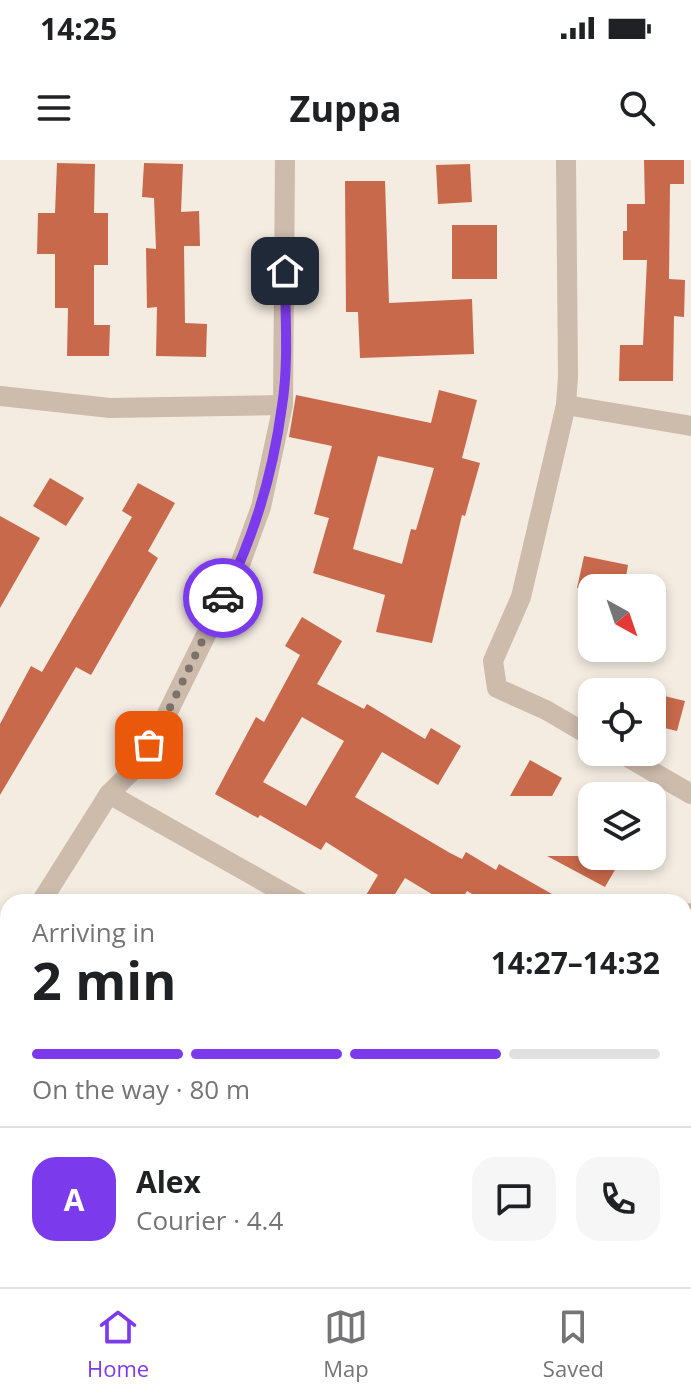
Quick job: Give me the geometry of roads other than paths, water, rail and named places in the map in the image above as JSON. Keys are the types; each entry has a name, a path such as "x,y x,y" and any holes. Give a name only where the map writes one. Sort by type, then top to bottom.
{"street":[{"path":"46,894 109,794 133,770 164,720 238,570 261,507 283,405 285,160"},
{"path":"566,160 566,405 521,597 493,661 497,688 578,729"},
{"path":"0,396 110,408 283,405"},
{"path":"566,405 691,426"},
{"path":"643,766 691,794"},
{"path":"109,794 286,894"}]}
